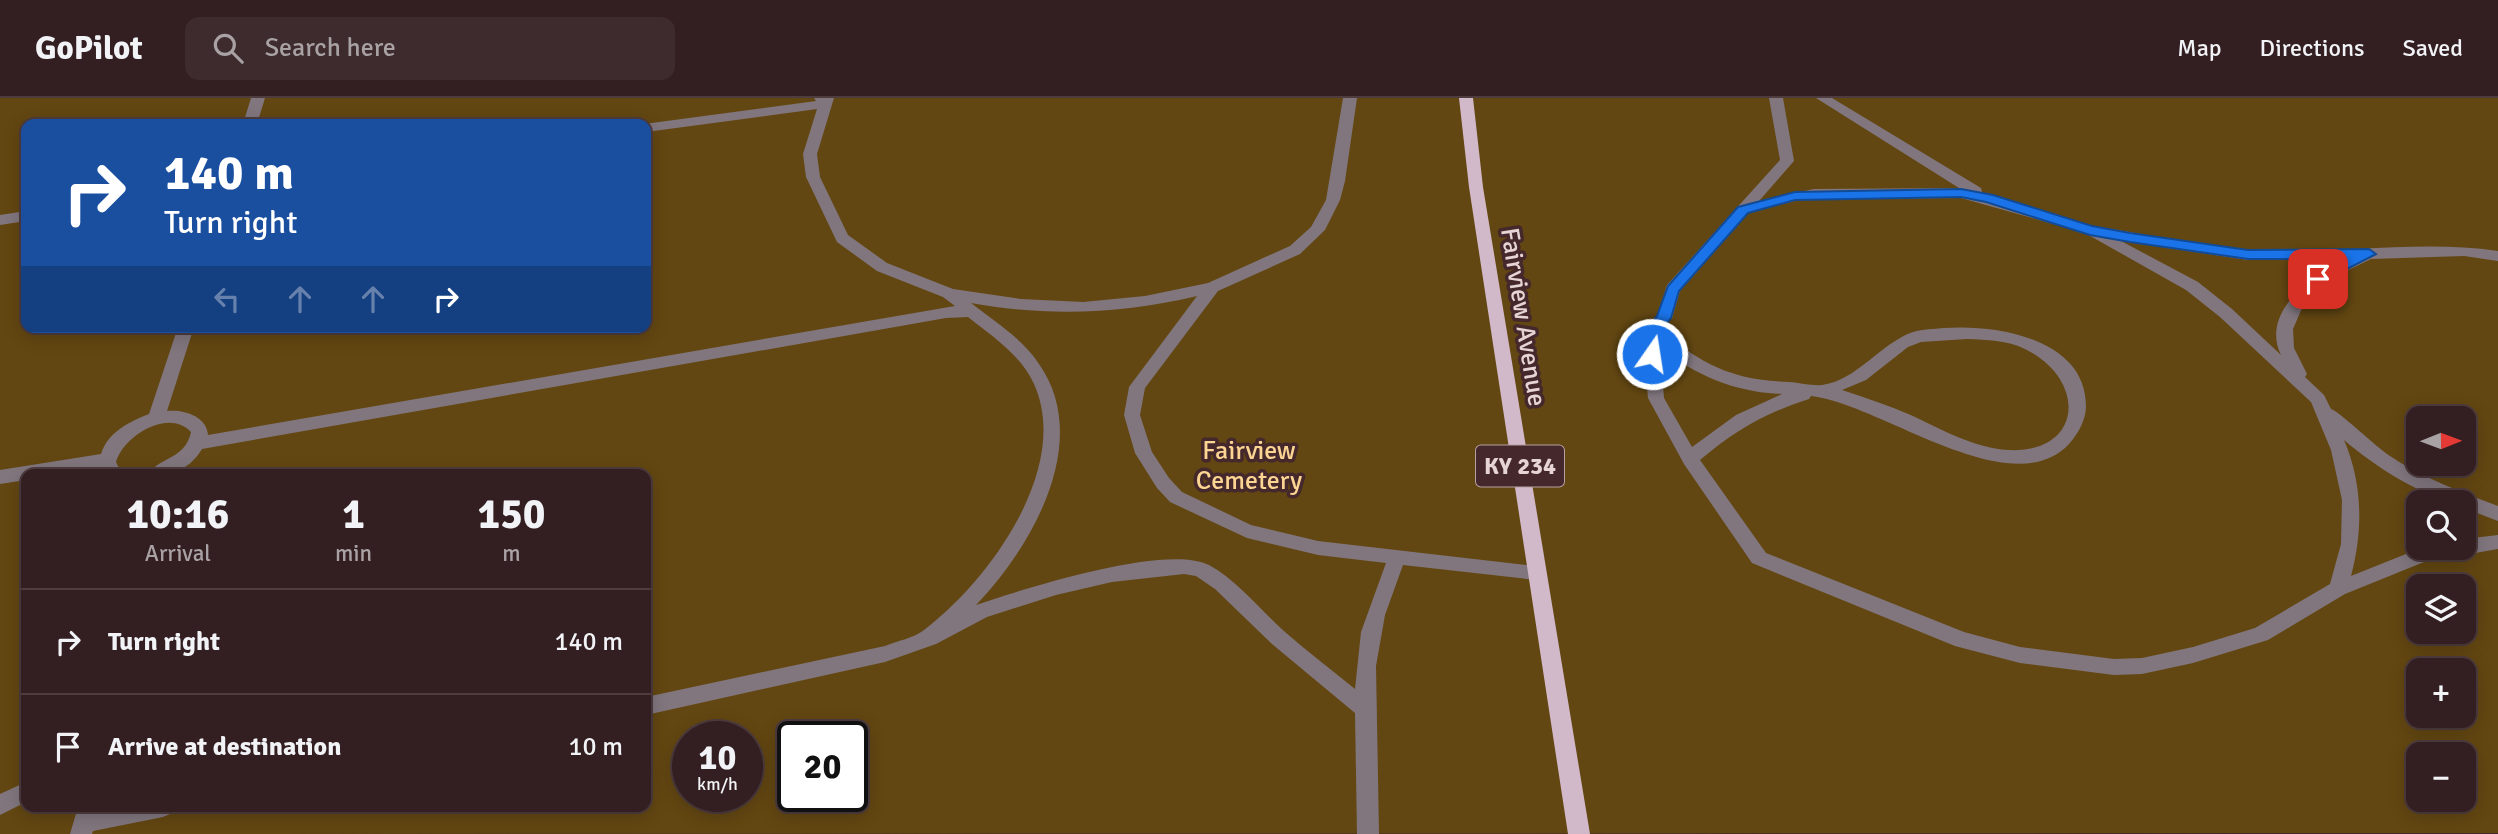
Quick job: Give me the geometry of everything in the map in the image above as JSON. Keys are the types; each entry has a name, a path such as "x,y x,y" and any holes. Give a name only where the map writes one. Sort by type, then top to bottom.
{"main road":[{"name":"Fairview Avenue","path":"1466,98 1476,187 1579,834"}],"lane":[{"path":"252,119 258,98"},
{"path":"1342,98 1346,121"},
{"path":"651,127 825,100 810,154 813,177 834,226 852,247 882,267 949,293 1021,306 1107,308 1158,301 1212,287 1295,250 1317,230 1333,200 1341,165 1350,98"},
{"path":"1776,98 1787,161 1673,289 1664,318 1650,333 1656,398 1690,459 1759,558 1962,640 2020,655 2113,667 2141,666 2193,655 2260,634 2338,589 2410,560"},
{"path":"1824,98 1950,177 1994,200"},
{"path":"1743,210 1795,196 1814,194 1961,193 1994,200 2090,230 2248,255 2464,251 2478,250 2498,243"},
{"path":"0,220 21,217"},
{"path":"2090,230 2192,286 2227,313 2318,399 2340,450 2351,500 2350,544 2338,589"},
{"path":"2464,251 2498,256"},
{"path":"2369,254 2318,279 2292,306 2285,329 2286,348 2296,370 2351,437 2384,460 2436,488 2498,514"},
{"path":"1212,287 1137,387 1132,415 1137,436 1152,467 1176,497 1247,531 1318,548 1536,572"},
{"path":"929,638 974,596 1020,540 1035,508 1051,432 1047,395 1039,376 1023,354 949,293"},
{"path":"197,443 933,314 971,311"},
{"path":"156,419 184,333"},
{"path":"1650,333 1697,367 1716,376 1748,385 1824,391 1870,405 1972,449 2004,457 2040,454 2061,442 2071,433 2078,407 2071,378 2047,354 2010,338 1982,334 1919,336 1902,343 1860,376 1824,391 1781,399 1721,432 1690,459"},
{"path":"88,469 110,467 112,447 123,436 156,419 174,416 194,422 200,431 197,443 187,457 167,469"},
{"path":"0,477 21,475"},
{"path":"2476,545 2498,542"},
{"path":"1368,834 1365,664 1369,629 1397,558"},
{"path":"651,705 856,662 929,638 981,611 1056,587 1112,574 1194,567 1222,584 1279,638 1365,709"},
{"path":"0,805 21,794"},
{"path":"85,821 135,812"}],"green space":[{"name":"Fairview Cemetery","path":"0,98 2498,98 2498,833 0,834"}],"route":[{"path":"1652,354 1650,333 1664,318 1673,289 1743,210 1795,196 1838,193 1961,193 1978,195 2090,230 2130,238 2248,255 2369,254 2318,279"}]}
